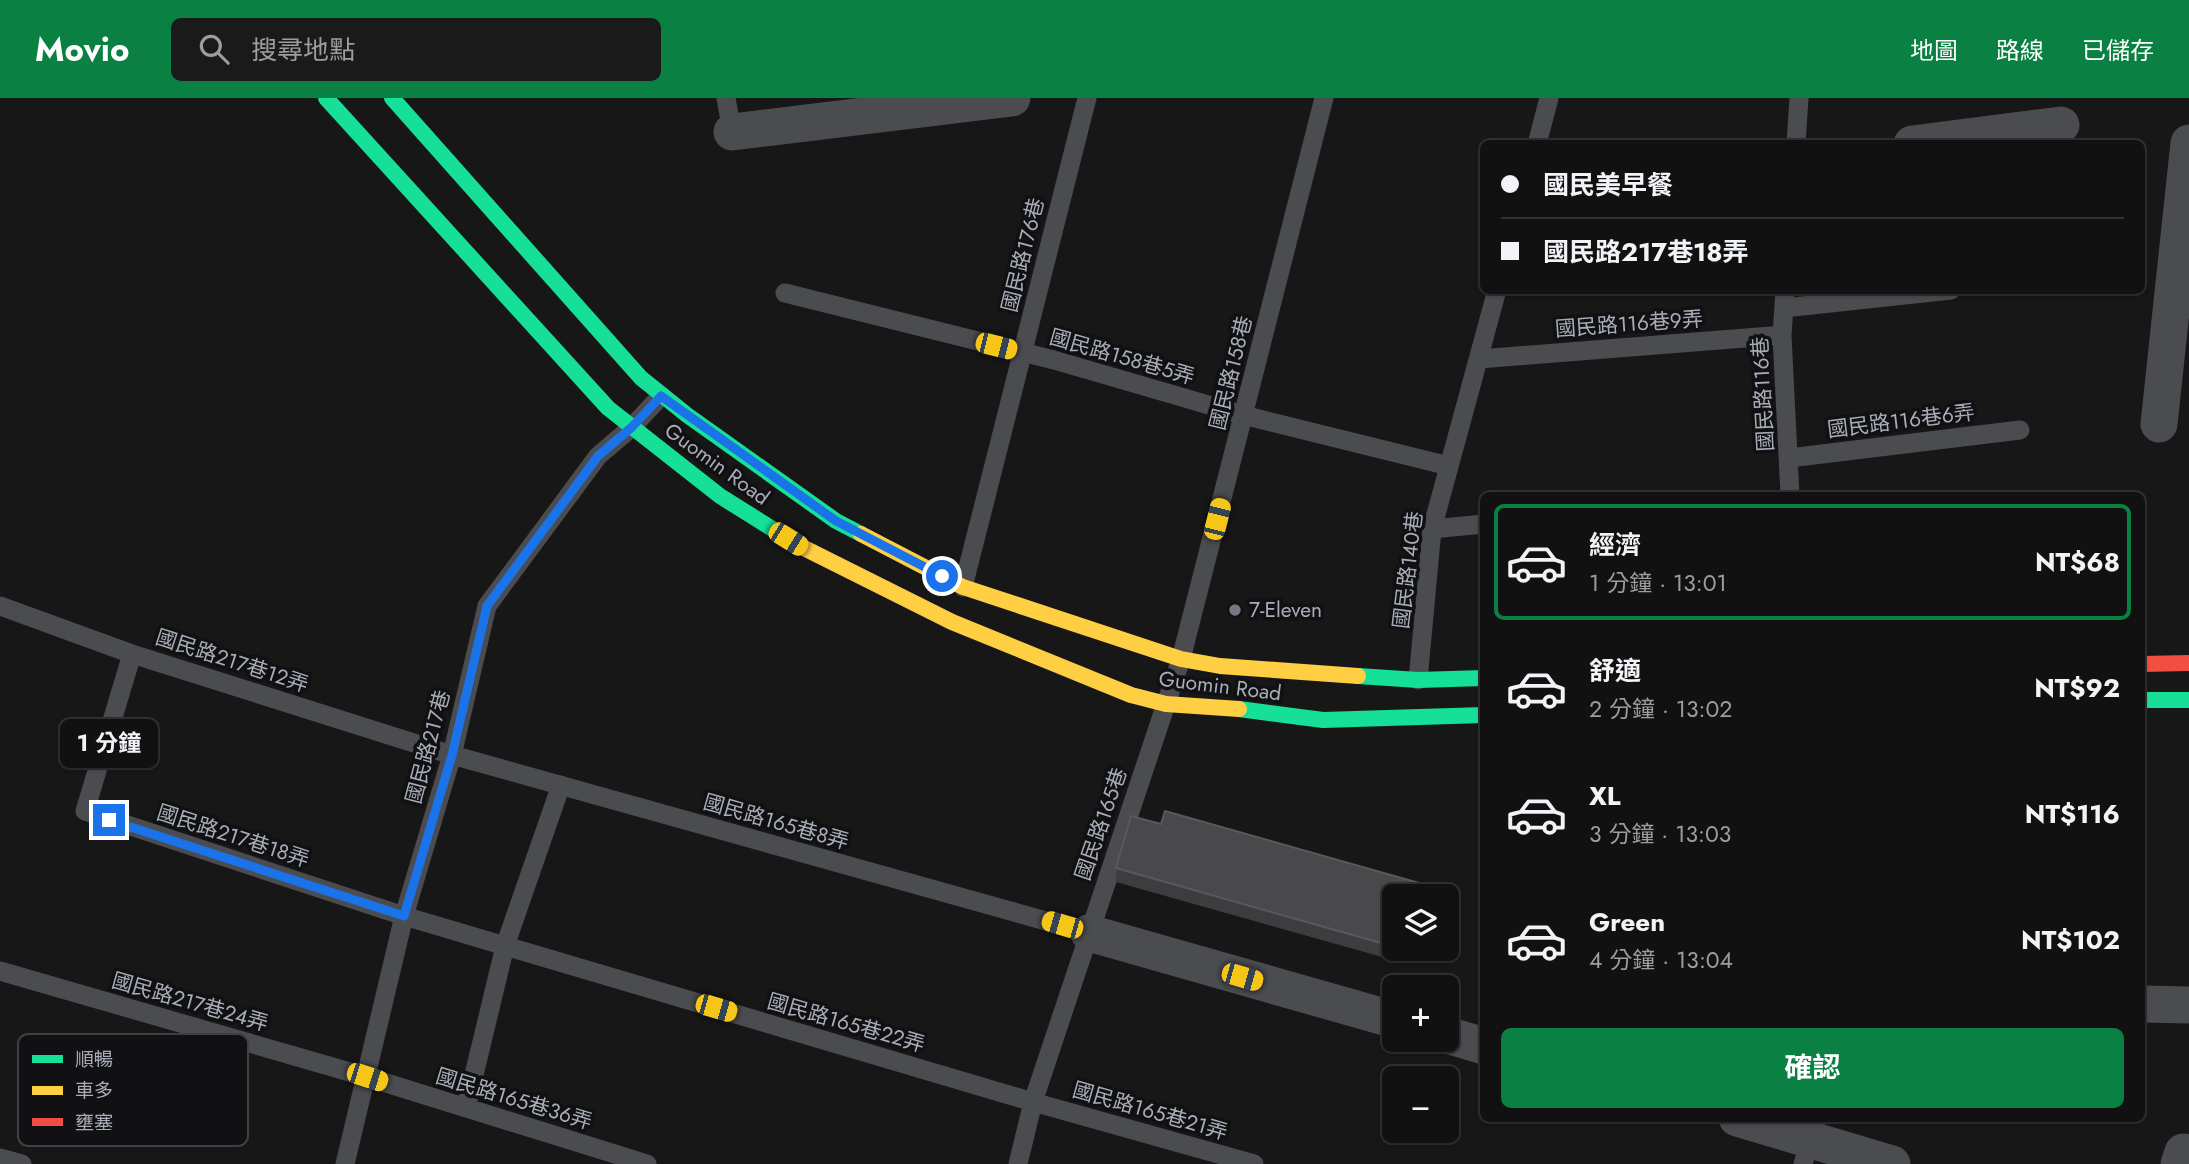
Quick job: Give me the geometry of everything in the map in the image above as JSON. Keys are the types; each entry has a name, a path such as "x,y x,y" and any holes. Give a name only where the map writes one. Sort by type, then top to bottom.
{"street":[{"name":"Guomin Road","path":"326,98 607,408 720,496 810,553 952,622 1132,695 1166,704 1213,706 1323,720 1480,715"},
{"name":"Guomin Road","path":"392,98 640,378 661,396 836,521 963,587 1181,659 1220,666 1418,680 1480,678"},
{"path":"729,115 1012,98"},
{"path":"1943,140 2061,125"},
{"path":"2159,424 2189,143"},
{"path":"2145,664 2189,663"},
{"path":"2145,700 2189,700"},
{"path":"1088,933 1382,1016"},
{"path":"2145,1004 2189,1005"},
{"path":"1459,1039 1480,1045"},
{"path":"1750,1122 1892,1164"},
{"path":"2179,1164 2183,1152 2189,1153"}],"lane":[{"name":"國民路176巷","path":"963,587 1087,98"},
{"name":"國民路158巷","path":"1181,659 1324,98"},
{"path":"1538,140 1549,98"},
{"path":"1796,140 1799,98"},
{"name":"國民路158巷5弄","path":"785,293 1022,352 1243,415"},
{"name":"國民路140巷","path":"1418,680 1432,529 1496,294"},
{"path":"1784,299 1877,294"},
{"name":"國民路116巷","path":"1784,299 1782,335 1790,492"},
{"name":"國民路116巷9弄","path":"1479,359 1782,335"},
{"name":"國民路217巷","path":"345,1164 404,916 452,755 487,606 598,456 632,427 661,396"},
{"path":"1243,415 1449,466"},
{"name":"國民路116巷6弄","path":"1789,458 2020,430"},
{"path":"1432,529 1480,524"},
{"name":"國民路217巷12弄","path":"0,606 132,654 452,755"},
{"name":"國民路217巷18弄","path":"132,654 85,811 404,916"},
{"name":"國民路165巷","path":"1018,1164 1033,1102 1181,659"},
{"name":"國民路165巷8弄","path":"452,755 1088,933"},
{"path":"466,1108 505,946 561,785"},
{"name":"國民路165巷22弄","path":"404,916 1033,1102"},
{"name":"國民路217巷24弄","path":"0,971 218,1034"},
{"name":"國民路217巷24弄","path":"248,1043 367,1077"},
{"name":"國民路165巷36弄","path":"367,1077 647,1164"},
{"name":"國民路165巷21弄","path":"1033,1102 1254,1164"},
{"path":"0,1158 22,1164"}],"building":[{"path":"1165,811 1419,883 1382,884 1382,943 1116,868 1131,816 1161,824"}],"traffic: fast":[{"path":"326,98 608,408 720,496 798,545"},
{"path":"392,98 641,378 687,415 836,521 861,534"},
{"path":"1358,676 1418,680 1480,678"},
{"path":"2145,700 2189,700"},
{"path":"1239,709 1323,720 1480,715"}],"traffic: slow":[{"path":"861,534 963,587 1181,659 1220,666 1358,676"},
{"path":"798,545 952,622 1131,695 1166,704 1239,709"}],"traffic: jam":[{"path":"2145,664 2189,663"}],"place":[{"name":"7-Eleven","path":"1235,610"}],"route":[{"path":"109,820 404,916 452,755 487,606 598,456 632,427 661,396 836,521 942,576"}]}
